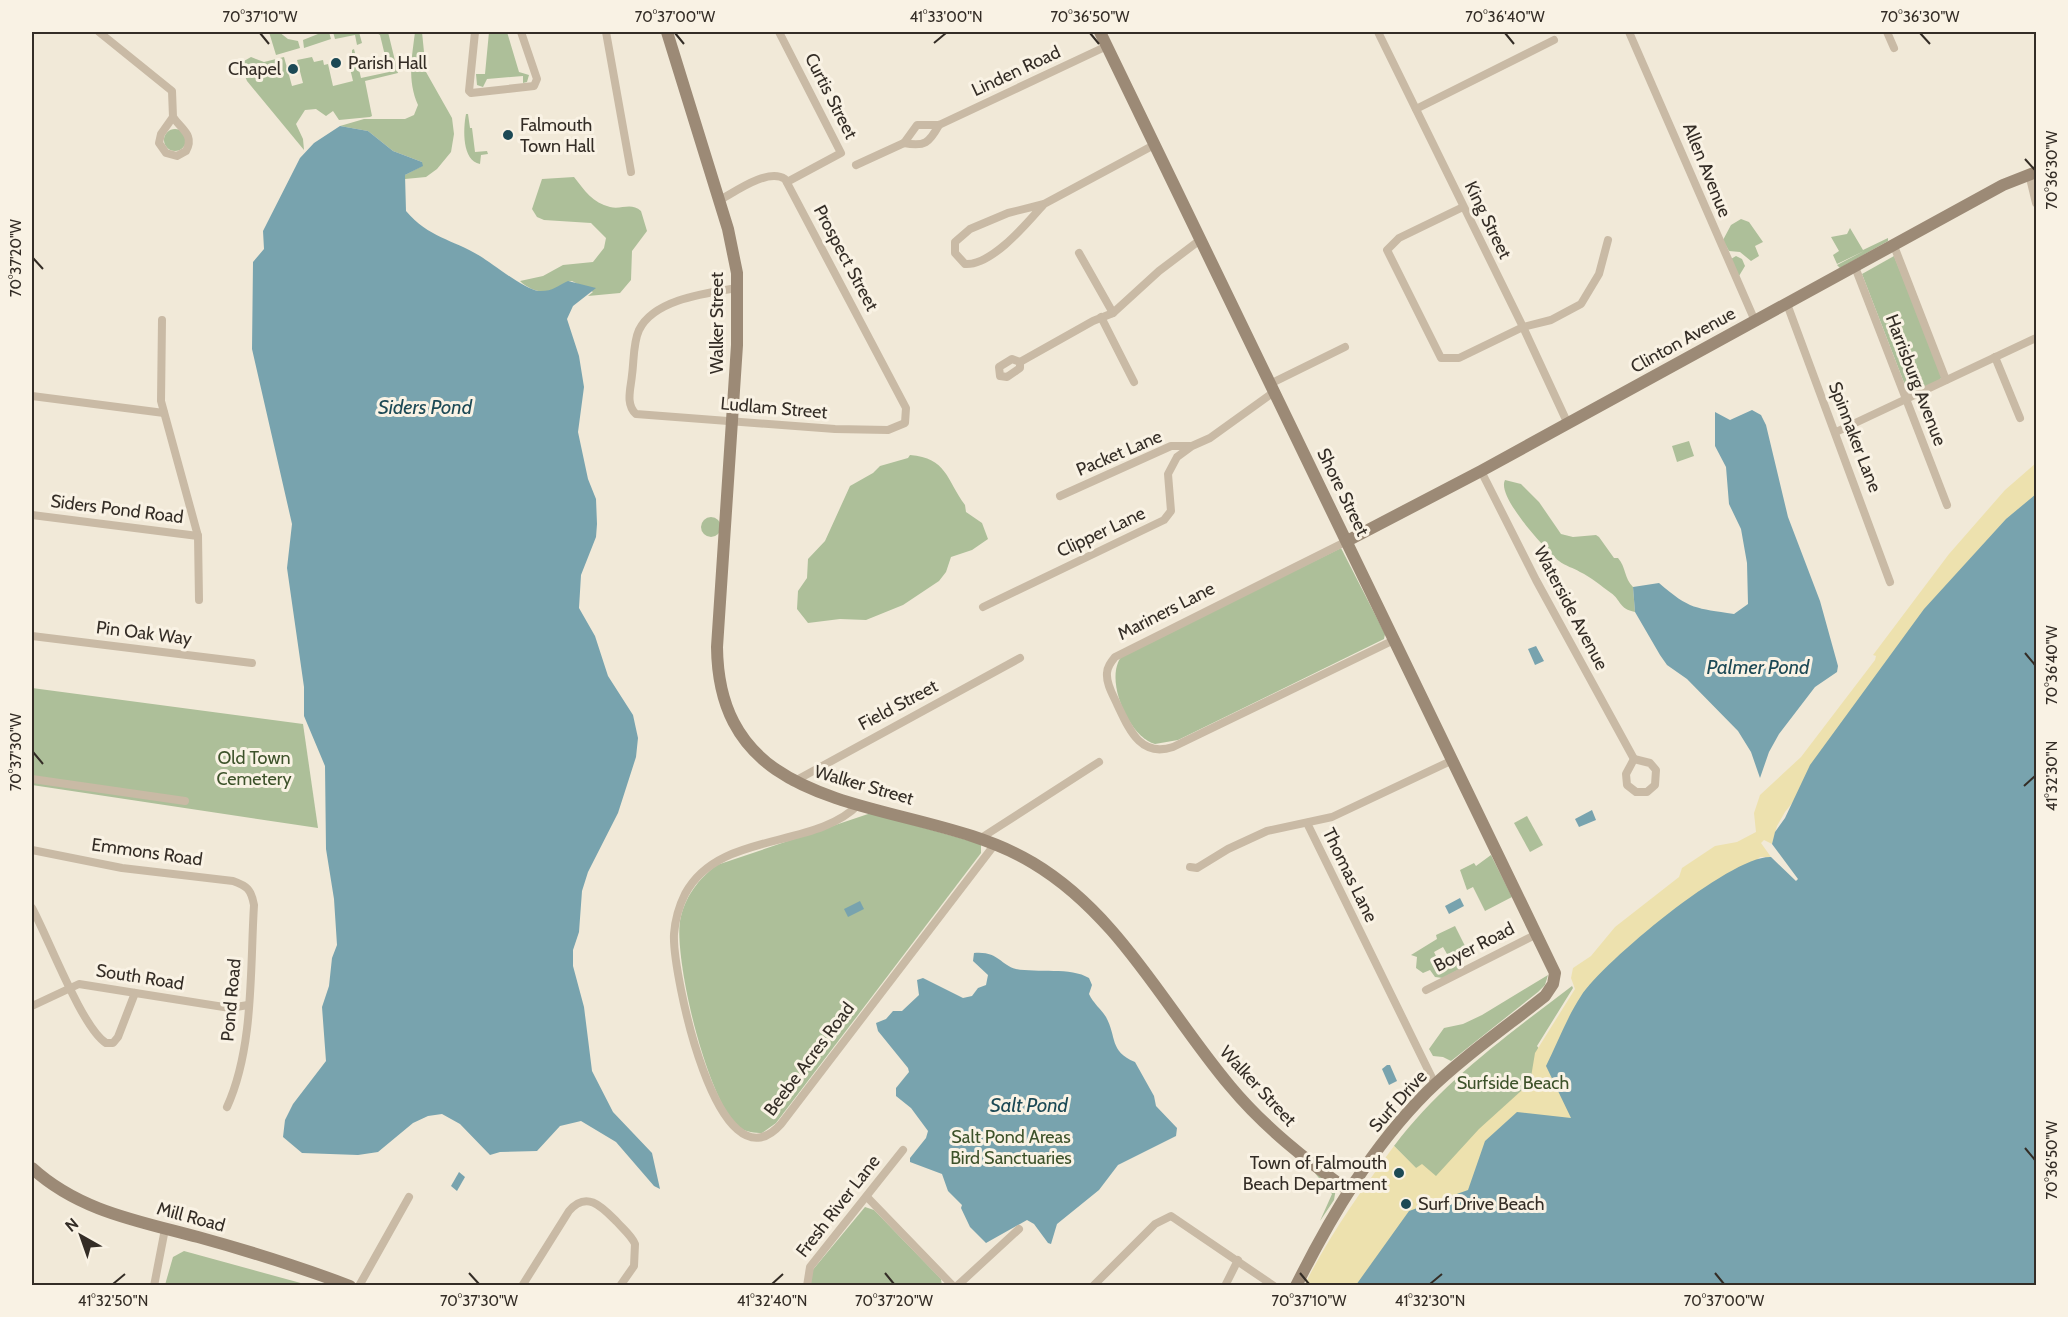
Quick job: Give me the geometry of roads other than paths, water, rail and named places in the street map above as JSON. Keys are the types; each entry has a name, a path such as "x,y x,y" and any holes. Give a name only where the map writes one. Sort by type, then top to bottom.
{"street":[{"path":"99,32 170,88 174,100 173,117 159,140 166,153 177,156 186,151 190,141 188,134 173,117"},
{"path":"475,32 469,91 471,93 534,86 537,79 521,32"},
{"path":"606,32 631,172"},
{"name":"Walker Street","path":"666,32 720,200 732,246 737,288 733,421 717,632 719,682 727,710 744,741 772,770 792,782 824,795 981,838 1046,871 1088,904 1113,931 1201,1050 1244,1102 1284,1140 1349,1191"},
{"name":"Curtis Street","path":"779,32 841,153 787,182"},
{"name":"Shore Street","path":"1100,32 1554,968"},
{"name":"King Street","path":"1378,32 1568,423"},
{"name":"Allen Avenue","path":"1629,32 1755,321"},
{"path":"1887,32 1894,48"},
{"path":"1416,109 1554,39"},
{"name":"Linden Road","path":"856,165 904,142 917,124 939,125 1107,46"},
{"name":"Linden Road","path":"904,142 925,145 931,141 939,125"},
{"path":"1044,204 1019,231 984,259 965,264 955,253 955,242 970,229 1008,213 1044,204 1154,145"},
{"path":"2033,173 2037,203"},
{"name":"Clinton Avenue","path":"1347,541 2033,173"},
{"path":"720,200 772,175 780,176 787,182"},
{"name":"Prospect Street","path":"787,182 883,361 906,408 908,417"},
{"path":"1463,207 1399,238 1387,250 1436,353 1441,358 1459,357 1523,327 1551,320 1581,304 1599,274 1608,240"},
{"path":"1020,362 1101,317 1113,314 1159,270 1200,240"},
{"path":"1894,246 1946,380"},
{"path":"1079,253 1113,314"},
{"name":"Harrisburg Avenue","path":"1855,267 1947,505"},
{"name":"Ludlam Street","path":"737,288 672,304 655,312 645,321 636,339 629,404 632,411 641,416 835,429 888,430 902,426 908,417"},
{"name":"Spinnaker Lane","path":"1787,304 1890,582"},
{"path":"1101,317 1134,382"},
{"name":"Siders Pond Road","path":"162,320 161,401 198,536 199,600"},
{"path":"1836,432 2037,338"},
{"name":"Clipper Lane","path":"983,607 1164,520 1171,511 1168,474 1177,457 1192,446 1210,438 1272,388 1345,347"},
{"path":"1995,357 2020,418"},
{"path":"32,396 164,413"},
{"name":"Packet Lane","path":"1060,496 1171,446 1192,446"},
{"name":"Waterside Avenue","path":"1481,471 1536,580 1634,759"},
{"name":"Siders Pond Road","path":"32,515 198,536"},
{"name":"Mariners Lane","path":"1347,541 1115,657 1108,666 1107,678 1129,730 1145,747 1167,749 1394,639"},
{"name":"Pin Oak Way","path":"32,636 252,663"},
{"name":"Field Street","path":"792,782 1020,658"},
{"name":"Thomas Lane","path":"1435,1084 1306,823 1340,814 1453,760"},
{"path":"981,838 1099,762"},
{"path":"32,779 185,801"},
{"name":"Beebe Acres Road","path":"859,804 839,819 731,854 713,863 692,884 680,907 674,934 677,973 697,1051 722,1112 735,1129 749,1137 764,1137 781,1124 995,844"},
{"path":"1190,867 1197,868 1213,857 1267,831 1306,823"},
{"name":"Emmons Road","path":"32,850 122,868 232,881 245,885 252,894"},
{"name":"Pond Road","path":"227,1107 238,1082 248,1005 254,905 252,894"},
{"path":"32,908 95,1033 109,1045 118,1037 135,993"},
{"name":"Boyer Road","path":"1426,990 1538,934"},
{"name":"Surf Drive","path":"1296,1286 1349,1191 1399,1124 1435,1084 1545,996 1554,981 1554,968"},
{"name":"South Road","path":"32,1006 79,984 230,1008 248,1005"},
{"name":"Fresh River Lane","path":"807,1286 810,1267 903,1150"},
{"name":"Mill Road","path":"32,1168 51,1185 83,1204 268,1258 350,1286"},
{"path":"359,1286 409,1197"},
{"path":"867,1197 955,1286 1019,1228"},
{"path":"522,1286 569,1211 578,1203 586,1201 601,1205 635,1244 634,1266 620,1286"},
{"path":"1093,1286 1155,1224 1168,1216 1178,1218 1274,1286"},
{"path":"154,1286 165,1229"},
{"path":"1225,1286 1238,1260"}],"water":[{"name":"Siders Pond","path":"340,126 368,131 393,151 422,162 423,166 405,175 406,211 432,233 470,250 532,289 547,291 568,281 596,288 573,306 567,319 579,356 584,387 578,432 588,479 596,499 596,537 581,575 579,608 595,636 608,676 633,715 638,738 636,757 618,813 588,872 582,891 579,932 573,950 573,966 584,1007 592,1071 613,1112 652,1153 660,1189 654,1186 616,1142 581,1121 560,1126 537,1151 500,1152 490,1155 460,1124 442,1114 428,1116 413,1123 378,1152 358,1155 302,1153 283,1137 285,1120 293,1104 326,1061 322,1007 329,986 332,958 337,945 334,899 326,849 325,766 304,716 304,687 287,568 292,524 252,349 253,262 264,249 263,231 300,158 314,143"},
{"name":"Palmer Pond","path":"1752,410 1761,415 1766,425 1788,517 1820,601 1838,666 1837,672 1815,687 1779,734 1769,752 1760,778 1751,752 1738,731 1687,679 1667,665 1660,655 1635,612 1633,587 1659,583 1686,603 1734,614 1748,604 1747,563 1741,529 1729,504 1726,467 1715,446 1715,412 1730,420"},
{"path":"2036,494 2036,1285 1356,1285 1409,1211 1468,1190 1485,1141 1517,1112 1571,1118 1546,1066 1581,996 1615,959 1699,891 1752,861 1771,857 1796,881 1798,879 1772,844 1775,832 1785,818 1810,765 1924,609 2006,519"},
{"path":"1536,646 1544,661 1535,665 1528,649"},
{"path":"1592,810 1596,820 1579,827 1575,819"},
{"path":"1460,898 1464,906 1449,914 1445,906"},
{"path":"860,901 864,909 848,917 844,909"},
{"name":"Salt Pond","path":"974,953 989,954 1016,969 1073,973 1089,978 1092,985 1089,994 1106,1017 1117,1048 1135,1062 1154,1096 1156,1106 1177,1128 1176,1136 1118,1165 1099,1190 1057,1224 1051,1244 1034,1224 1027,1220 986,1243 970,1227 961,1208 962,1205 948,1191 942,1174 910,1162 910,1158 926,1138 928,1131 911,1108 896,1096 896,1088 909,1072 908,1068 878,1031 876,1023 886,1019 893,1011 902,1011 919,995 917,980 923,978 963,998 972,996 978,988 986,985 988,975 973,961"},
{"path":"1390,1065 1397,1081 1389,1085 1382,1069"},
{"path":"459,1172 465,1177 457,1191 451,1186"}],"place":[{"name":"Parish Hall","path":"336,63"},
{"name":"Chapel","path":"293,69"},
{"name":"Falmouth Town Hall","path":"508,135"},
{"name":"Town of Falmouth Beach Department","path":"1399,1173"},
{"name":"Surf Drive Beach","path":"1406,1204"}],"park label":[{"name":"Old Town Cemetery","path":"254,768"},
{"name":"Surfside Beach","path":"1513,1083"},
{"name":"Salt Pond Areas Bird Sanctuaries","path":"1011,1147"}]}
